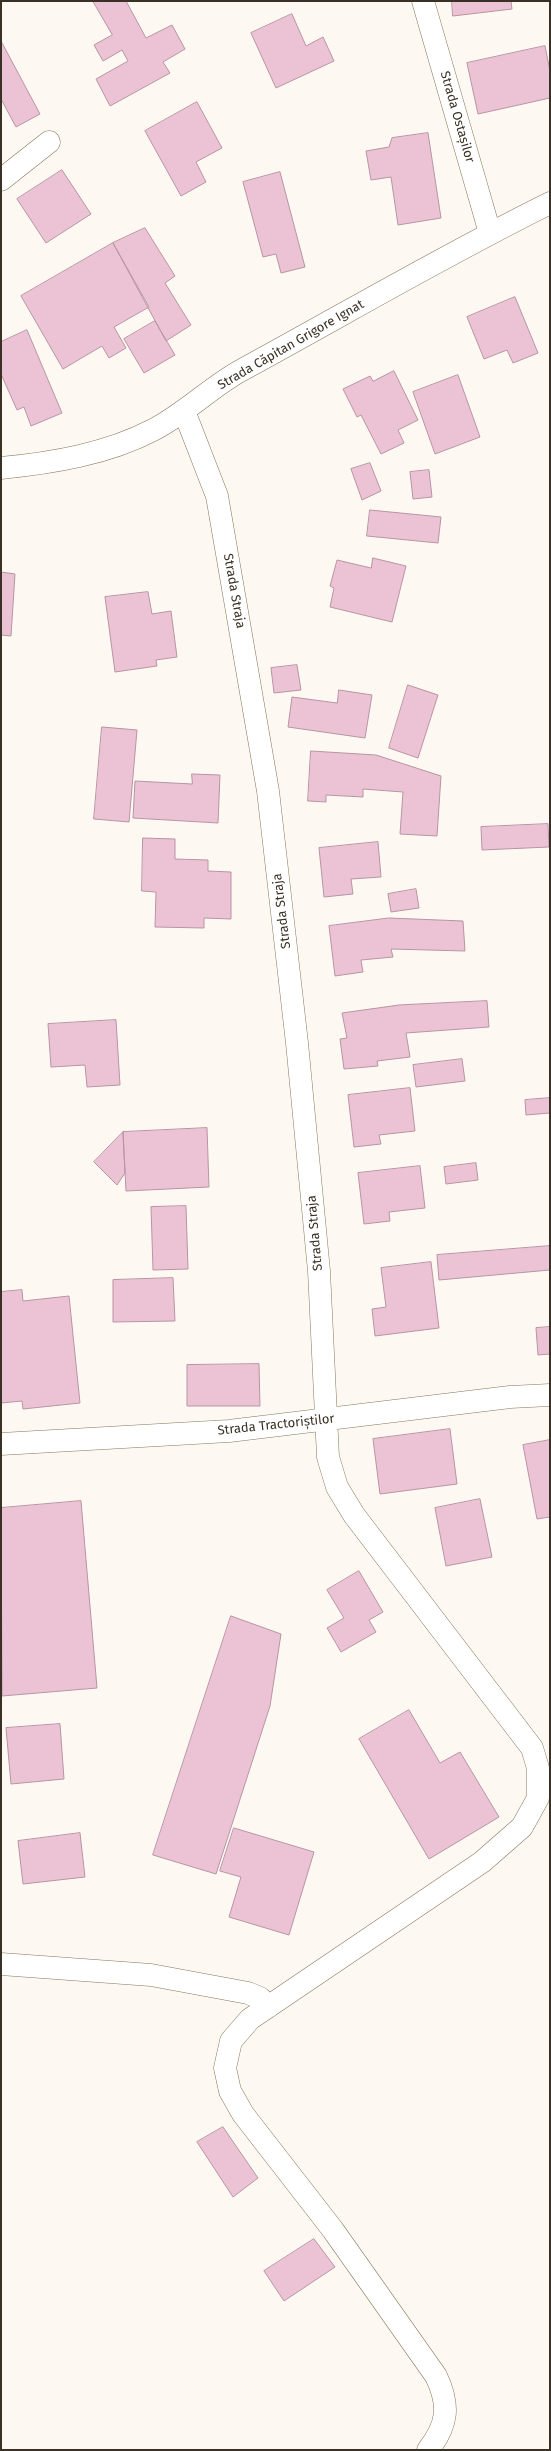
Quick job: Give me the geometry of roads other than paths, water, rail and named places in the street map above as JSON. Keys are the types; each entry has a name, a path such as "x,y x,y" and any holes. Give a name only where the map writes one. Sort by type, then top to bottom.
{"street":[{"name":"Strada Ostașilor","path":"423,1 490,233"},
{"path":"1,180 49,142"},
{"name":"Strada Căpitan Grigore Ignat","path":"1,468 36,465 124,443 154,430 184,411 236,373 490,233 550,203"},
{"name":"Strada Straja","path":"184,411 217,496 268,791 297,1044 318,1263 328,1457 337,1487 354,1515 532,1748 538,1768 538,1798 522,1827 482,1862 250,2019 231,2041 225,2068 230,2092 243,2114 333,2230 436,2376 445,2394 445,2414 440,2435 428,2450"},
{"name":"Strada Tractoriștilor","path":"1,1444 228,1431 510,1397 550,1395"},
{"path":"1,1964 151,1975 248,1993 260,1998 268,2007"}]}
